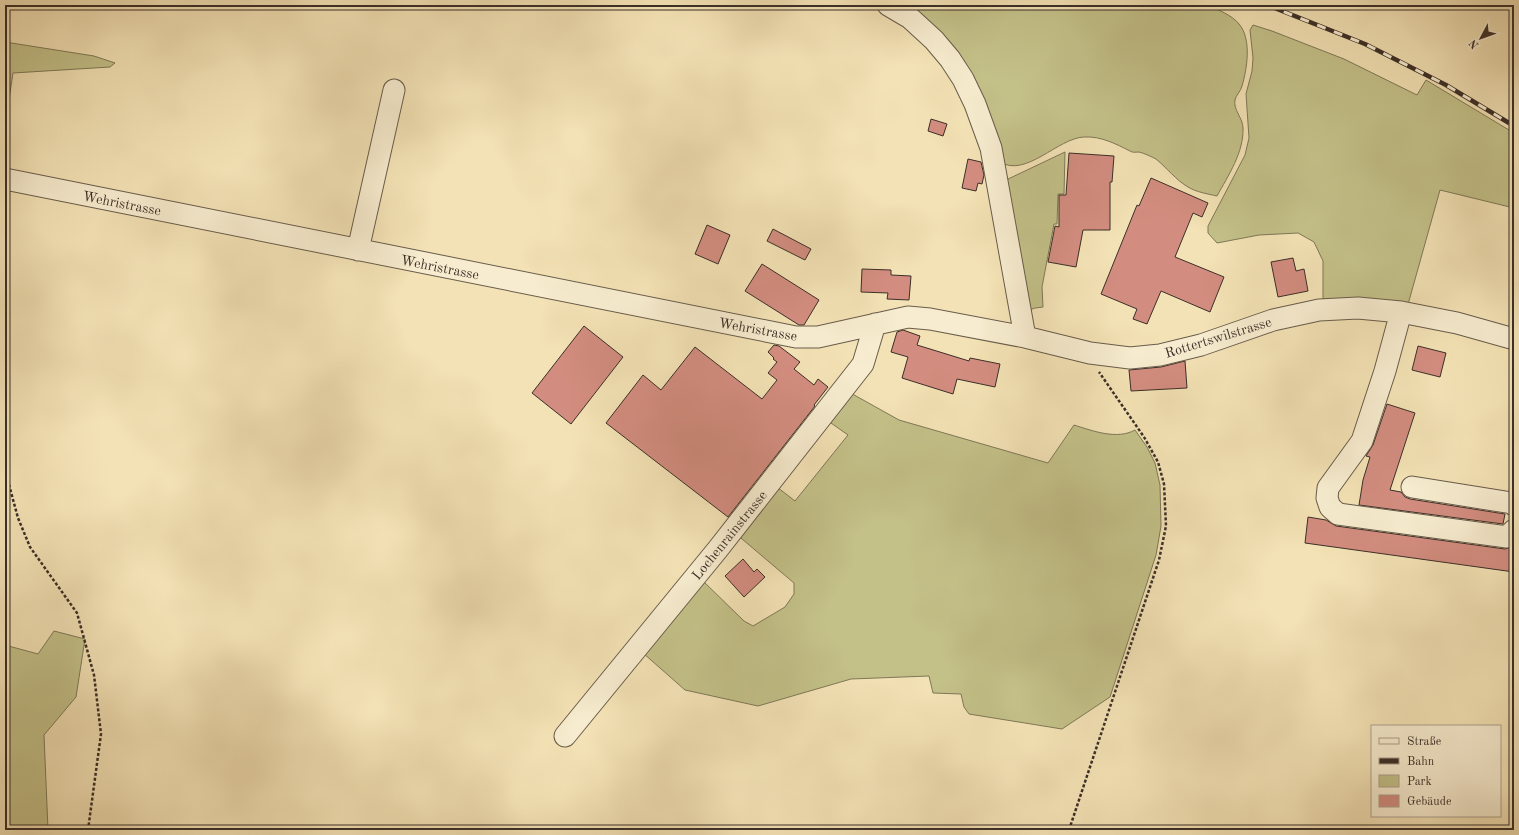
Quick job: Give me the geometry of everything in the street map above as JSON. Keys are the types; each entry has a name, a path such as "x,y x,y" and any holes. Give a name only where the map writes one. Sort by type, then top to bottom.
{"street":[{"path":"888,5 910,18 934,40 950,59 963,79 976,104 991,148 1025,337"},
{"path":"358,250 394,90"},
{"name":"Wehristrasse","path":"5,179 796,337 818,337 875,324"},
{"name":"Rottertswilstrasse","path":"875,324 908,317 930,319 1025,337 1090,354 1130,358 1160,355 1201,345 1273,320 1319,310 1358,308 1401,312 1457,322 1514,339"},
{"path":"1401,312 1385,371 1362,441 1328,488 1327,498 1330,507 1338,514 1507,537 1514,530"},
{"name":"Lochenrainstrasse","path":"565,736 718,549 863,364 875,324"},
{"path":"1412,487 1512,503 1514,505"}],"path":[{"path":"1069,830 1160,560 1166,526 1164,484 1158,462 1144,437 1096,368 1090,354"},
{"path":"5,470 18,518 30,547 77,613 94,675 101,734 88,830"}],"green space":[{"path":"897,5 1208,5 1225,13 1233,18 1243,30 1247,46 1247,63 1241,88 1235,104 1243,124 1241,146 1234,164 1217,196 1191,189 1179,181 1152,157 1139,152 1131,152 1114,143 1102,139 1090,137 1074,139 1042,156 1020,165 1010,166 1000,162 981,105"},
{"path":"1253,25 1344,59 1417,95 1426,80 1514,133 1514,208 1440,190 1407,308 1323,306 1323,261 1314,242 1298,233 1259,235 1217,243 1208,233 1208,226 1245,155 1249,138 1246,94 1252,71 1253,58 1250,30"},
{"path":"5,42 94,56 115,63 110,67 13,73 8,106 5,106"},
{"path":"1065,152 1064,194 1058,194 1057,224 1054,224 1042,287 1043,307 1027,311 1006,180"},
{"path":"847,391 899,420 1048,463 1074,425 1105,434 1121,434 1135,430 1147,447 1155,463 1160,485 1161,526 1156,555 1110,697 1062,729 969,714 964,707 961,694 933,693 929,676 851,679 758,706 685,690 643,653 701,579 744,621 753,626 785,607 794,594 794,583 735,533 773,484 795,501 848,435 824,418"},
{"path":"54,631 85,639 76,697 44,735 48,830 5,830 5,645 38,654"}],"building":[{"path":"931,119 947,124 943,136 928,131"},
{"path":"1069,153 1114,156 1112,182 1110,182 1110,230 1083,230 1076,267 1048,262 1055,226 1059,227 1059,195 1066,195"},
{"path":"968,159 981,162 984,175 982,184 978,183 976,191 962,188"},
{"path":"1151,178 1208,203 1202,217 1193,213 1175,257 1224,277 1210,312 1161,291 1147,324 1133,319 1137,309 1101,294 1137,205 1139,206"},
{"path":"707,225 730,235 718,264 695,254"},
{"path":"773,229 811,249 805,260 767,241"},
{"path":"1293,258 1296,271 1304,269 1308,291 1278,297 1271,262"},
{"path":"762,264 819,300 804,325 799,325 745,291"},
{"path":"862,269 891,270 891,275 911,276 909,300 887,299 888,293 861,292"},
{"path":"584,326 623,357 571,424 532,393"},
{"path":"903,330 920,336 917,345 969,361 970,358 1000,364 995,387 957,379 953,394 902,378 908,357 891,352 897,332"},
{"path":"774,345 779,346 800,362 794,369 814,385 818,379 828,387 814,405 815,406 728,517 606,423 643,375 661,390 695,347 762,399 777,380 768,373 777,362 768,352"},
{"path":"1418,346 1446,353 1440,377 1412,370"},
{"path":"1185,361 1187,388 1131,391 1129,370 1161,367"},
{"path":"1387,404 1415,413 1390,490 1401,492 1405,497 1410,499 1505,514 1503,524 1359,505 1363,480 1370,457 1366,456 1373,445"},
{"path":"1308,517 1326,520 1336,526 1505,549 1514,546 1514,572 1305,543"},
{"path":"743,559 754,572 757,569 765,577 744,597 725,576"}],"railway":[{"path":"1267,5 1365,44 1446,85 1514,126"}]}
